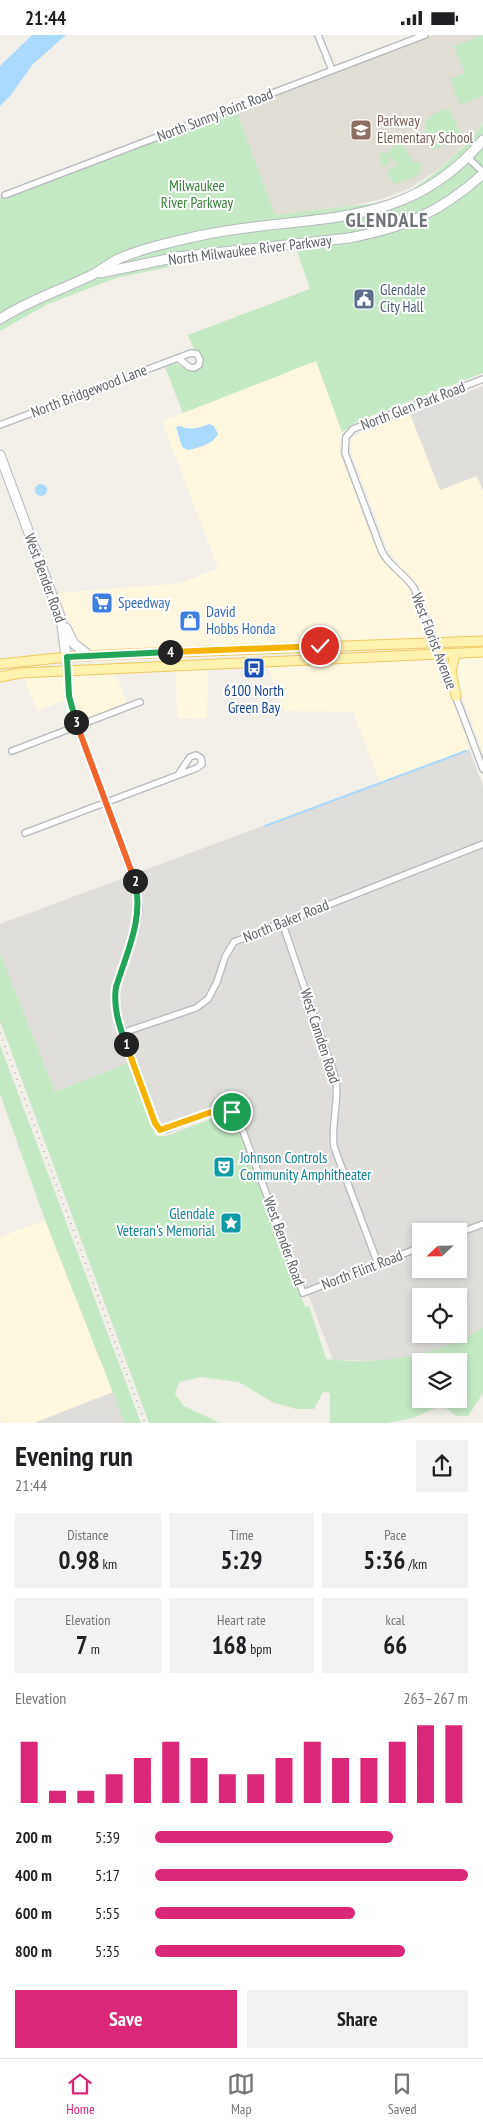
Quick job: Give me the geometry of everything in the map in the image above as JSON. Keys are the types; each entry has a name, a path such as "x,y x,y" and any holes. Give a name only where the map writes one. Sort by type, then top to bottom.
{"main road":[{"path":"0,665 67,657 380,643 483,641"},
{"path":"380,643 380,657"},
{"path":"368,644 368,658"},
{"path":"0,677 20,673 68,670 483,652"},
{"path":"455,654 451,672 456,696"}],"street":[{"path":"318,35 332,71"},
{"name":"North Sunny Point Road","path":"5,195 425,35"},
{"name":"North Milwaukee River Parkway","path":"0,319 48,293 92,275 118,259 199,236 234,229 354,215 377,210 424,191 468,157 483,140"},
{"path":"468,157 483,173"},
{"name":"North Milwaukee River Parkway","path":"92,275 178,257 349,239 375,233 412,222 436,210 465,190 483,173"},
{"name":"North Bridgewood Lane","path":"0,425 178,358"},
{"name":"North Glen Park Road","path":"346,437 353,429 483,379"},
{"name":"West Florist Avenue","path":"346,437 345,453 382,552 387,560 407,578 414,588 483,769"},
{"name":"West Bender Road","path":"0,455 61,619 67,657 69,696 77,726 135,881 139,899 137,921 115,993 115,1009 122,1033 155,1123 160,1130 220,1109 232,1112 238,1119 303,1293"},
{"path":"61,619 74,644 90,656"},
{"path":"12,751 140,702"},
{"path":"25,833 178,775"},
{"name":"North Baker Road","path":"122,1033 196,1008 208,999 217,982 224,957 234,942 483,844"},
{"name":"West Camden Road","path":"282,922 336,1080 338,1094 332,1131 334,1147 378,1264"},
{"path":"468,1230 483,1224"},
{"name":"North Flint Road","path":"303,1293 412,1251"}],"shaded area":[{"name":"Parkway Elementary School","path":"434,35 483,35 483,122 472,138 440,168 410,188 382,199 349,206 275,215 236,110"},
{"path":"316,361 342,432 339,444 340,453 370,534 383,561 388,567 399,564 387,547 353,456 350,444 352,437 410,414 440,490 477,476 483,491 483,636 92,652 76,641 57,593 182,583 218,568 162,421"},
{"path":"483,386 483,491 477,476 440,490 410,414"},
{"path":"440,655 456,696 469,749 380,782 353,712 284,711 268,666"},
{"path":"483,657 483,753 455,675 455,666 460,660"},
{"path":"208,668 207,718 177,719 176,670"},
{"path":"115,673 127,703 83,720 79,718 74,700 65,700 37,711 24,678 51,675"},
{"path":"469,749 483,786 483,1328 467,1338 467,1288 412,1288 412,1343 454,1343 427,1353 412,1353 412,1356 385,1361 333,1360 242,1118 238,1113 221,1105 167,1125 161,1123 136,1060 55,1092 0,953 0,924"},
{"path":"45,1220 113,1392 34,1423 2,1423 0,1418 0,1237"},
{"path":"113,1392 125,1423 34,1423"}],"green space":[{"path":"483,35 483,96 460,105 450,79 465,73 454,46"},
{"path":"449,108 462,138 432,150 426,135 426,121 436,112"},
{"name":"Milwaukee River Parkway","path":"236,110 275,215 384,202 412,190 440,169 473,138 483,123 483,373 358,421 342,432 316,361 183,413 165,367 176,363 187,370 197,370 202,364 199,352 194,349 188,335 310,289 296,248 189,263 116,278 48,304 0,331 0,197"},
{"path":"400,141 414,163 419,161 422,169 415,177 394,184 388,175 389,169 399,164 395,163 390,155 390,164 382,167 380,161 383,160 380,159 381,152 390,154 390,150"},
{"path":"0,953 55,1092 128,1063 156,1136 166,1136 216,1117 215,1114 225,1113 234,1119 305,1307 309,1306 326,1359 367,1361 412,1356 412,1408 435,1408 412,1418 387,1423 330,1423 330,1393 323,1392 314,1409 296,1409 272,1402 239,1382 201,1377 179,1382 175,1394 184,1406 220,1423 149,1423 0,1021"},
{"path":"0,1045 141,1423 125,1423 45,1220 0,1094"},
{"path":"483,1328 483,1393 468,1416 456,1416 446,1408 467,1408 467,1353 423,1353 453,1343 467,1343 467,1337"}],"water":[{"path":"32,35 66,35 33,64 10,96 0,106 0,66"},
{"path":"209,424 214,426 218,434 213,440 205,445 188,450 182,447 176,427 195,428"},
{"path":"39,484 43,484 47,490 43,496 39,496 35,492 35,488"}],"waterway":[{"path":"265,826 466,751"}],"railway":[{"path":"0,1033 145,1423"}],"place":[{"name":"Parkway Elementary School","path":"361,130"},
{"name":"Glendale City Hall","path":"364,299"},
{"name":"Speedway","path":"102,603"},
{"name":"David Hobbs Honda","path":"190,621"},
{"name":"6100 North Green Bay","path":"254,668"},
{"name":"Johnson Controls Community Amphitheater","path":"224,1167"},
{"name":"Glendale Veteran's Memorial","path":"231,1223"}],"district":[{"name":"GLENDALE","path":"387,220"}],"route":[{"path":"232,1112 220,1109 162,1131 157,1128 141,1085 115,1009 116,987 137,921 139,899 135,881 70,706 67,657 320,646"}]}
